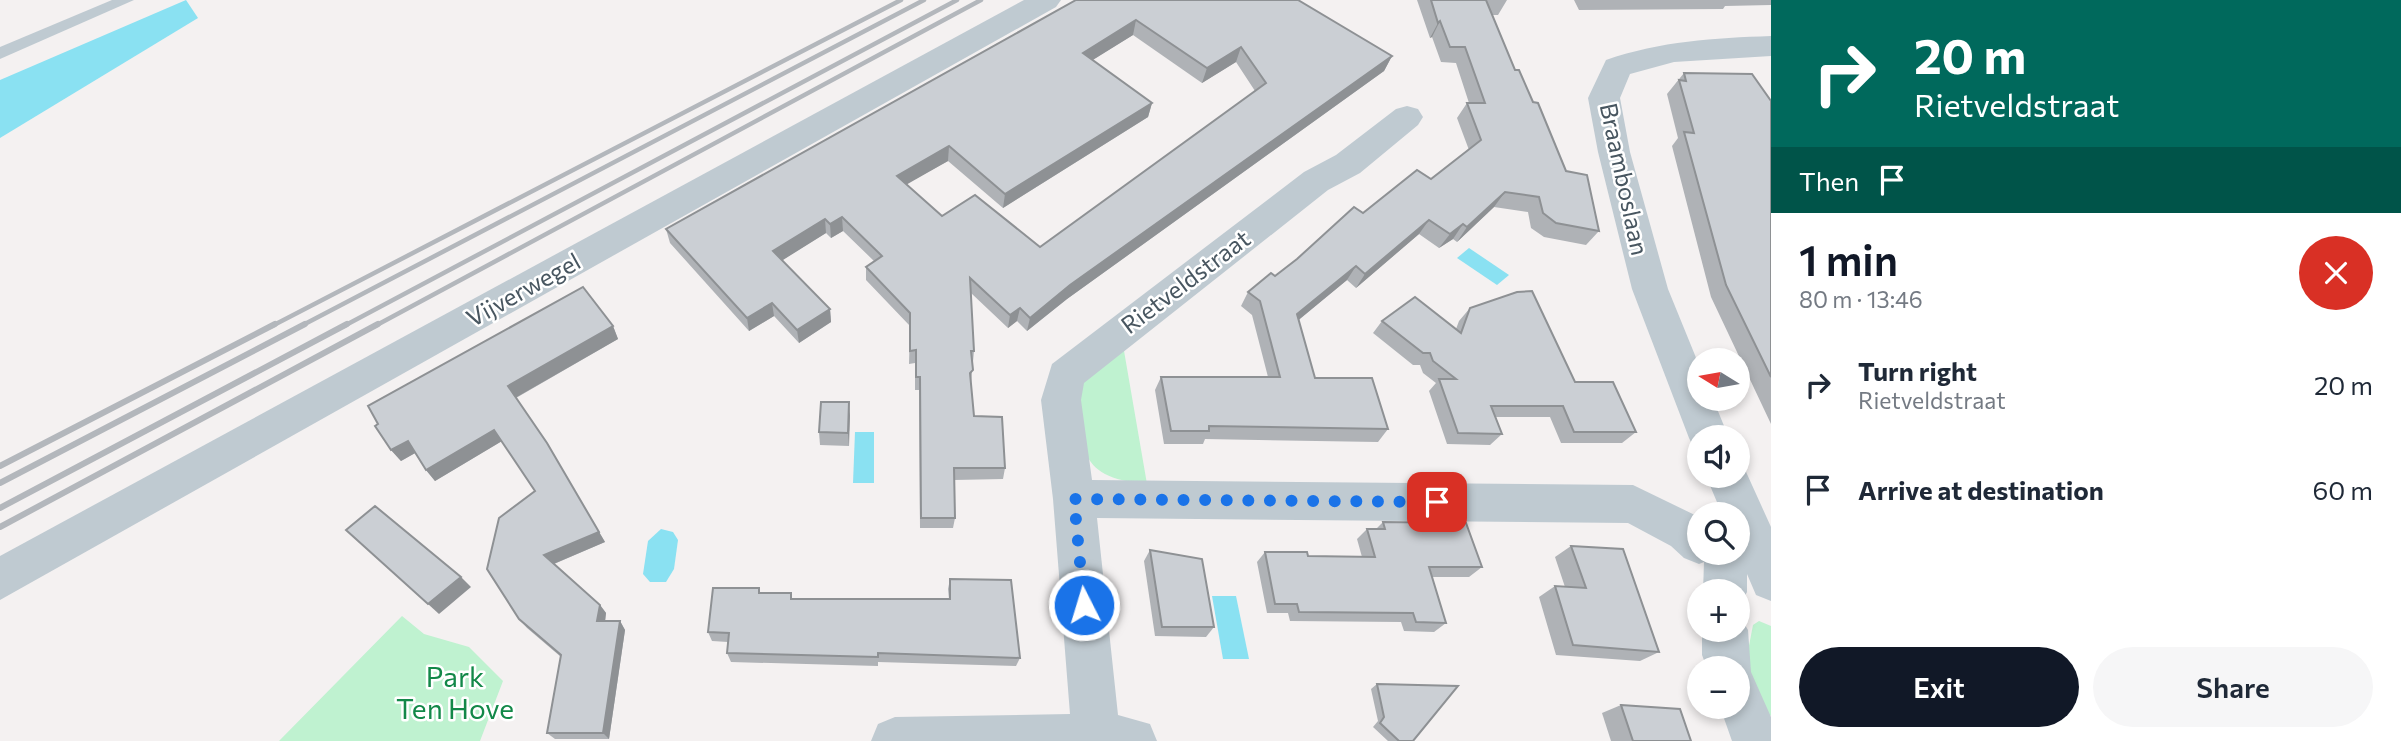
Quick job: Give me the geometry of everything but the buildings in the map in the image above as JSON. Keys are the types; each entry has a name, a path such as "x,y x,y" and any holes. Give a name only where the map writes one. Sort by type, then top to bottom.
{"street":[{"name":"Vijverwegel","path":"0,579 1046,0"},
{"name":"Braamboslaan","path":"1704,425 1650,289 1614,152 1604,97 1617,68 1648,54 1682,49 1771,47"},
{"name":"Rietveldstraat","path":"895,741 1115,739 1074,499 1061,400 1066,375 1316,181 1348,164 1407,117"},
{"path":"1074,499 1633,504 1687,532"},
{"path":"1750,562 1771,580"},
{"path":"1748,719 1756,741"}],"lane":[{"path":"0,53 126,0"}],"green space":[{"path":"1123,345 1147,484 1105,474 1093,465 1082,439 1080,382"},
{"name":"Park Ten Hove","path":"402,616 424,634 469,647 503,681 480,741 279,741"},
{"path":"1759,621 1771,626 1771,716 1765,711 1750,672 1750,656 1747,656 1753,625"}],"water":[{"path":"186,0 198,18 0,138 0,80"},
{"path":"1469,248 1509,275 1497,285 1457,258"},
{"path":"855,432 874,432 874,483 853,483"},
{"path":"661,529 673,532 678,540 674,569 666,582 650,582 643,574 648,541"},
{"path":"1212,596 1236,596 1249,659 1223,659"}],"railway":[{"path":"272,326 901,0"},
{"path":"301,326 924,0"},
{"path":"344,326 957,0"},
{"path":"375,326 981,0"},
{"path":"0,466 275,324"},
{"path":"0,483 305,324"},
{"path":"0,508 347,324"},
{"path":"0,527 378,324"}],"route":[{"path":"1084,605 1074,499 1437,502"}]}
